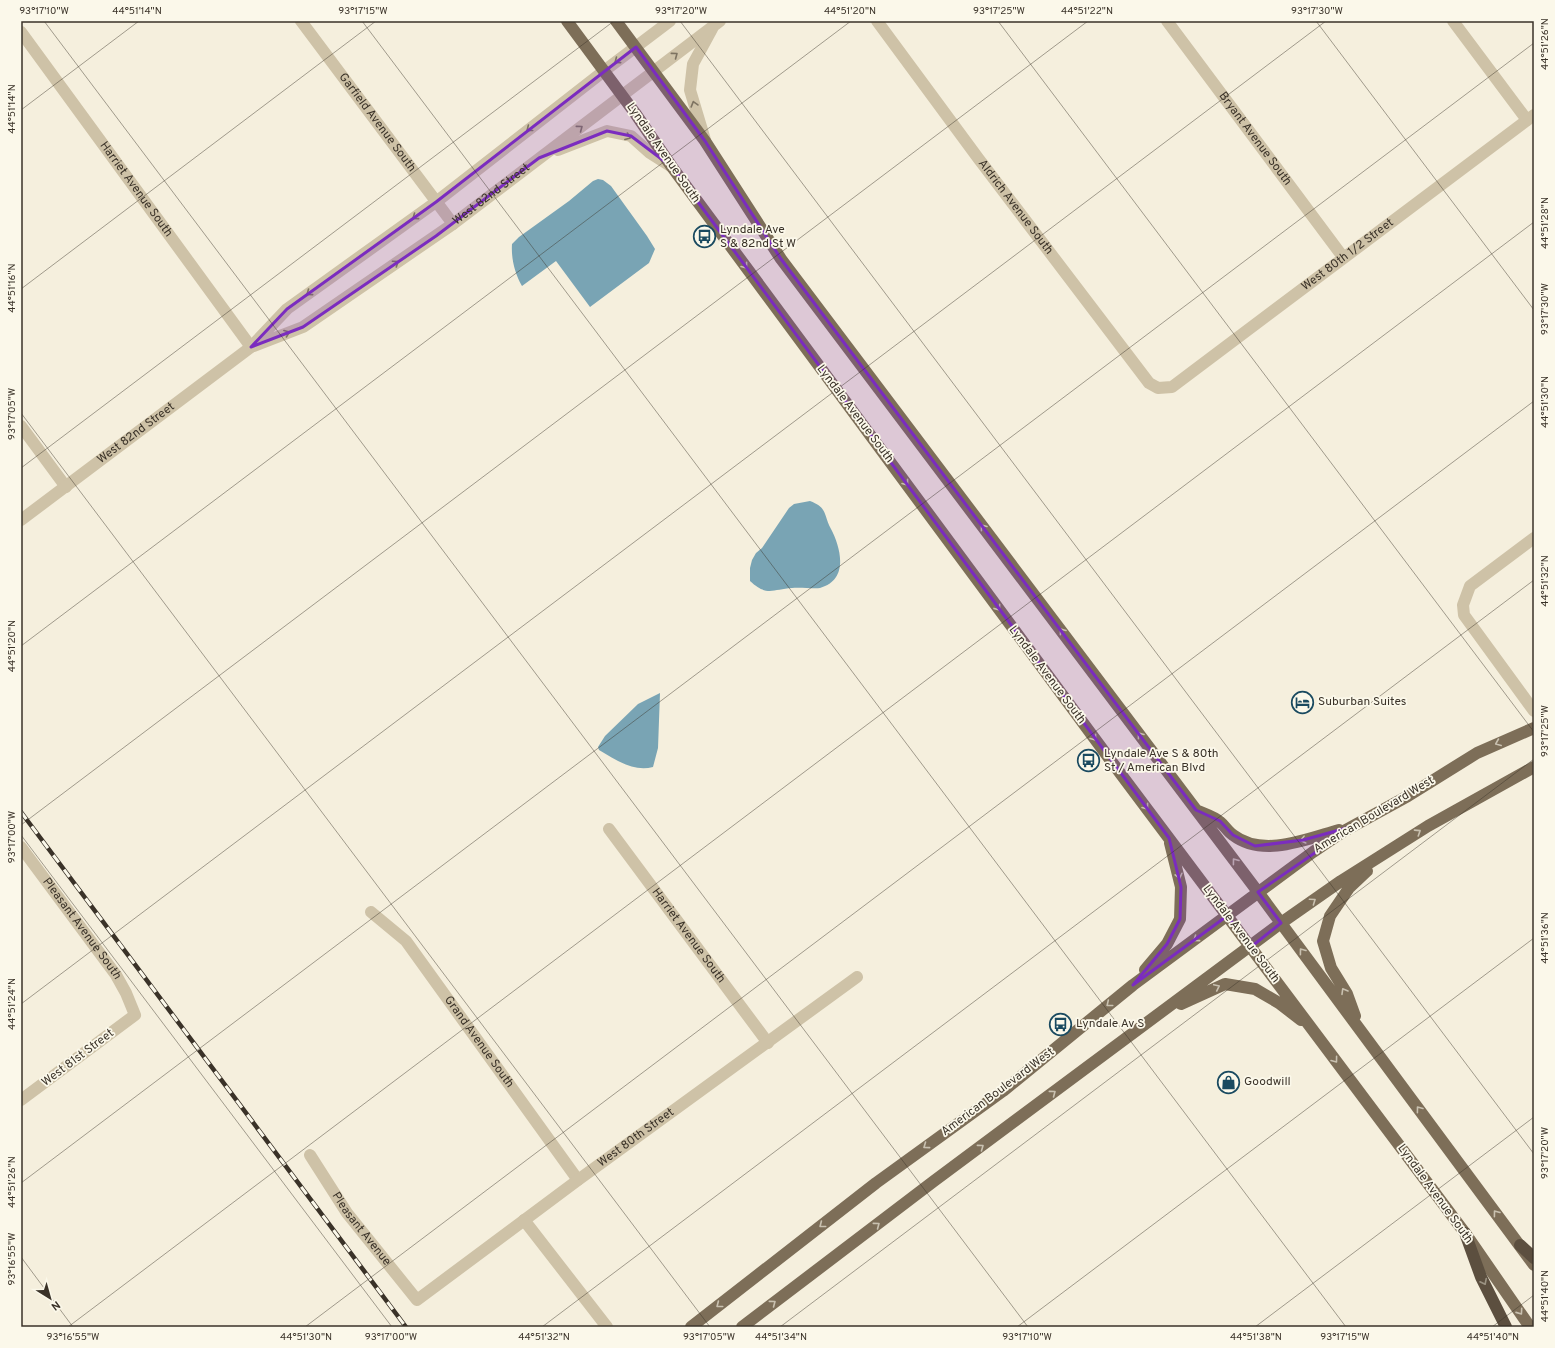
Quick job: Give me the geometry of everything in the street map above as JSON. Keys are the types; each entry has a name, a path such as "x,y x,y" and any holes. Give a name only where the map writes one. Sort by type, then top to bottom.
{"highway":[{"path":"1465,1233 1481,1277 1506,1327"},
{"path":"1520,1245 1534,1258"}],"main road":[{"name":"Lyndale Avenue South","path":"567,21 672,167 1169,838 1465,1233 1530,1327"},
{"path":"616,21 705,141 781,259 1258,892 1534,1265"},
{"name":"American Boulevard West","path":"691,1327 876,1183 1003,1091 1133,985 1312,852 1354,826 1408,796 1477,753 1534,728"},
{"path":"742,1327 934,1181 1341,881 1428,826 1534,767"},
{"path":"1196,810 1220,821 1233,836 1255,846 1280,845 1296,842 1354,826"},
{"path":"1133,985 1167,944 1180,919 1181,887 1169,838"},
{"path":"1358,1027 1347,994 1330,968 1323,941 1330,916 1349,888 1386,853"},
{"path":"1157,1016 1225,984 1255,989 1278,1003 1312,1028"}],"street":[{"name":"Garfield Avenue South","path":"301,21 453,224"},
{"name":"West 82nd Street","path":"21,520 251,347 287,309 436,202 670,21"},
{"name":"Aldrich Avenue South","path":"877,21 978,158 1149,383 1158,388"},
{"name":"Bryant Avenue South","path":"1166,21 1343,258"},
{"path":"1453,21 1530,117"},
{"name":"West 82nd Street","path":"251,347 303,327 453,224 717,24"},
{"path":"705,141 690,90 694,64 717,24"},
{"name":"Harriet Avenue South","path":"21,32 251,347"},
{"name":"West 80th 1/2 Street","path":"1158,388 1172,387 1530,117"},
{"path":"539,158 576,142 607,131 631,136 650,153 672,167"},
{"path":"21,426 66,487"},
{"path":"1534,538 1470,586 1463,604 1464,615 1534,711"},
{"name":"Harriet Avenue South","path":"608,829 768,1043"},
{"name":"Pleasant Avenue South","path":"21,847 116,975 126,993 135,1015"},
{"name":"Grand Avenue South","path":"370,912 406,941 578,1180"},
{"name":"West 80th Street","path":"417,1300 578,1180 768,1043 856,977"},
{"name":"West 81st Street","path":"21,1100 135,1015"},
{"name":"Pleasant Avenue","path":"310,1155 347,1212 417,1300"},
{"path":"524,1220 607,1327"}],"highlighted area":[{"path":"636,47 705,141 781,259 1196,810 1220,821 1233,835 1255,846 1303,840 1354,826 1258,892 1281,923 1251,947 1227,916 1133,985 1167,944 1180,919 1181,887 1169,838 672,167 631,136 607,131 539,158 436,236 303,327 251,347 287,309 436,202"}],"water":[{"path":"598,179 603,180 611,186 655,249 649,263 590,307 556,261 522,286 514,266 512,244 519,237 569,201 593,181"},
{"path":"810,501 820,506 835,537 840,554 839,571 829,584 820,588 795,588 770,591 761,589 750,581 750,568 752,560 789,508 794,504"},
{"path":"660,693 658,748 653,767 639,768 625,764 599,750 598,747 605,736 638,704"}],"railway":[{"path":"21,812 406,1327"}],"place":[{"name":"Lyndale Ave S & 82nd St W","path":"705,237"},
{"name":"Suburban Suites","path":"1303,702"},
{"name":"Lyndale Ave S & 80th St / American Blvd","path":"1089,761"},
{"name":"Lyndale Av S","path":"1060,1024"},
{"name":"Goodwill","path":"1229,1082"}]}
